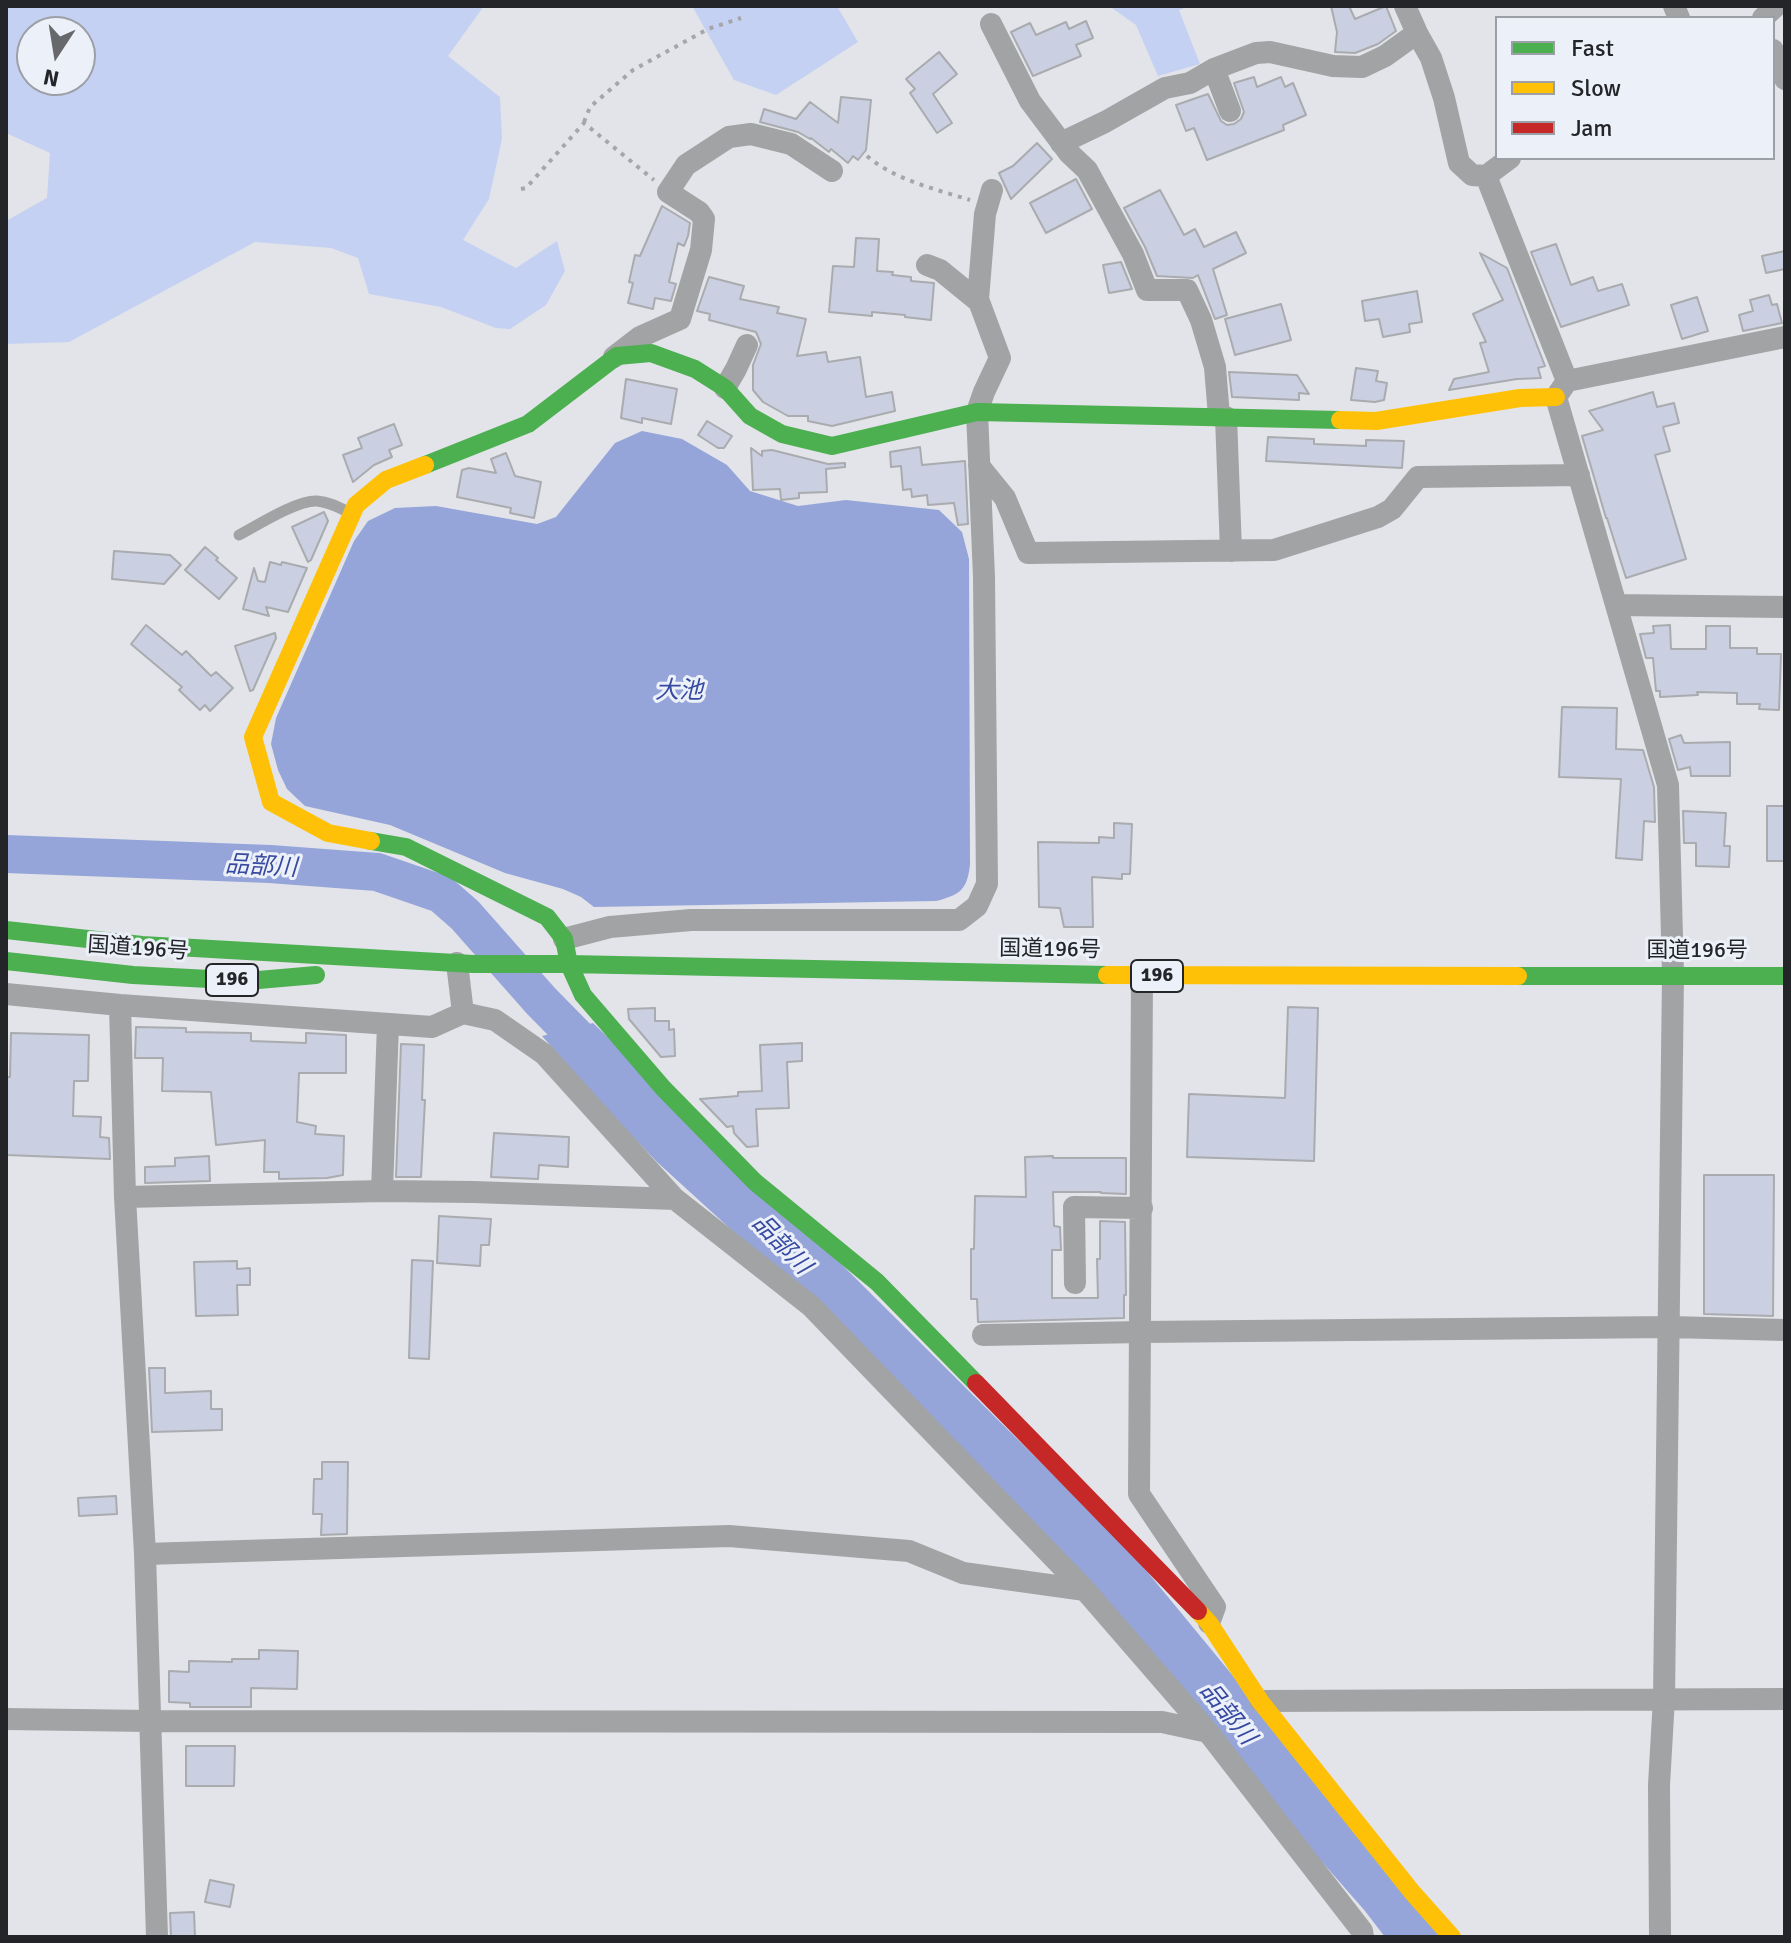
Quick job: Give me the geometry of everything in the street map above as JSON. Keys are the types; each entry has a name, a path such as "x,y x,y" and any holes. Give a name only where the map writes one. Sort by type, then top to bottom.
{"main road":[{"path":"1452,1937 1412,1892 1260,1701 1209,1623 877,1282 755,1182 663,1088 583,995 569,964 564,939 547,917 406,847 328,833 271,802 253,737 356,505 386,480 528,424 617,356 651,353 695,369 725,388 750,416 782,434 832,446 977,412 1376,421 1562,389"},
{"name":"国道196号","path":"6,930 142,945 465,964 1142,976 1785,976"},
{"name":"国道196号","path":"6,961 133,975 247,981 465,964"}],"street":[{"path":"1405,6 1431,58 1459,163 1472,175 1486,176 1507,160"},
{"path":"991,24 1030,101 1061,143 1087,170 1133,254 1147,290 1187,290 1201,320 1215,367 1222,416 1231,551"},
{"path":"1061,143 1165,88 1190,83 1214,69 1256,53 1270,52 1333,66 1362,67 1385,56 1417,33"},
{"path":"1775,55 1785,79"},
{"path":"1214,69 1230,111"},
{"path":"600,368 640,337 680,319 701,250 704,219 699,212 668,192 686,165 729,137 751,134 791,144 832,171"},
{"path":"1486,176 1562,389 1579,475 1668,785 1673,975 1664,1698 1659,1785 1660,1937"},
{"path":"564,939 610,927 691,920 959,920 977,906 987,884 984,577 977,412 1000,358 978,301 985,214 990,197"},
{"path":"927,265 940,270 978,301"},
{"path":"1562,389 1785,337"},
{"path":"725,388 747,345"},
{"path":"979,466 1005,498 1028,553 1274,550 1378,517 1392,509 1418,477 1579,475"},
{"path":"1616,605 1785,607"},
{"path":"463,1013 465,964"},
{"path":"1142,976 1139,1494 1215,1607 1209,1623"},
{"path":"6,994 432,1027 463,1013 495,1020 544,1054 675,1199 811,1306 1085,1590 1208,1732 1362,1931 1363,1937"},
{"path":"120,1005 125,1197 145,1554 157,1937"},
{"path":"382,1191 388,1024"},
{"path":"125,1197 382,1191 675,1199"},
{"path":"1075,1283 1074,1207 1142,1208"},
{"path":"983,1335 1670,1327 1785,1330"},
{"path":"145,1554 729,1536 909,1551 963,1573 1085,1590"},
{"path":"1260,1701 1785,1699"},
{"path":"6,1719 1162,1722 1208,1732"}],"lane":[{"path":"239,535 301,503 314,500 328,502 352,514"}],"path":[{"path":"521,189 526,188 584,123 590,107 603,93 633,70 708,29 741,18"},
{"path":"584,123 668,192"},
{"path":"867,156 879,166 926,186 990,197"}],"shaded area":[{"path":"6,6 484,6 448,56 500,97 502,139 489,199 463,240 516,268 557,241 565,271 546,305 510,329 496,328 441,307 369,294 358,258 331,248 255,242 69,342 6,344 6,221 47,198 50,153 6,133"},
{"path":"692,6 837,6 858,42 776,95 734,80"},
{"path":"1109,6 1190,6 1179,10 1200,64 1158,76 1136,25"}],"water":[{"name":"大池","path":"642,431 682,439 727,465 750,491 798,506 846,500 939,510 962,532 969,559 970,865 967,880 957,894 936,901 594,907 563,889 505,873 390,825 305,806 287,789 271,744 276,718 354,541 368,521 395,508 436,506 537,524 556,517 615,443"},
{"path":"593,1023 1131,1552 1448,1937 1385,1937 1282,1816 759,1255 657,1162 542,1036"}],"building":[{"path":"1331,6 1349,6 1355,19 1386,6 1396,31 1378,44 1355,53 1335,52 1337,32"},
{"path":"1086,21 1093,38 1076,45 1081,56 1033,76 1011,32 1030,23 1036,35 1066,22 1069,29"},
{"path":"939,52 957,74 933,94 952,123 937,133 910,93 915,89 906,79"},
{"path":"1254,77 1257,87 1281,77 1285,87 1293,83 1306,115 1283,125 1284,130 1207,160 1194,128 1186,131 1176,105 1208,94 1221,121 1227,125 1234,124 1244,112 1234,83"},
{"path":"841,97 871,100 866,150 858,160 853,156 848,163 811,138 760,122 764,109 796,119 810,102 838,123"},
{"path":"1037,143 1052,159 1011,199 999,173 1013,166"},
{"path":"1076,179 1092,209 1046,233 1030,203"},
{"path":"1160,190 1184,235 1195,229 1204,247 1236,232 1246,253 1213,269 1227,315 1215,319 1198,275 1193,278 1157,276 1124,208"},
{"path":"662,206 690,223 684,246 678,243 669,282 676,284 671,301 655,298 653,309 628,303 633,283 629,282 635,255 640,256"},
{"path":"856,238 879,239 877,271 911,277 911,281 934,283 931,320 872,312 872,316 829,312 833,266 854,267"},
{"path":"1556,244 1571,285 1593,277 1598,291 1622,284 1629,305 1561,327 1531,252"},
{"path":"1785,251 1785,269 1766,273 1762,256"},
{"path":"1480,253 1507,268 1545,366 1538,368 1541,378 1449,390 1454,379 1489,372 1480,343 1486,342 1473,314 1503,300"},
{"path":"1121,262 1132,289 1109,293 1103,265"},
{"path":"709,277 744,286 740,299 779,307 777,313 806,319 797,356 826,352 828,362 860,357 866,397 892,392 895,411 832,426 808,421 808,416 788,416 763,402 753,390 753,365 761,344 756,332 709,320 710,314 697,311"},
{"path":"1417,291 1422,322 1409,324 1410,332 1383,337 1379,319 1365,321 1362,301"},
{"path":"1769,295 1772,305 1777,304 1782,323 1743,331 1739,315 1753,311 1750,300"},
{"path":"1697,297 1708,331 1682,339 1671,305"},
{"path":"1281,304 1291,340 1235,355 1225,319"},
{"path":"1356,368 1378,371 1376,381 1387,383 1384,400 1351,400"},
{"path":"1229,372 1297,375 1309,394 1299,393 1299,400 1232,397"},
{"path":"626,379 677,389 671,424 642,418 642,423 621,418"},
{"path":"1653,392 1657,407 1674,403 1679,423 1663,427 1670,451 1655,455 1686,559 1626,578 1582,436 1603,430 1589,411"},
{"path":"707,421 732,436 724,448 718,448 698,435"},
{"path":"394,424 402,445 389,450 392,457 374,465 353,482 343,455 362,448 358,438"},
{"path":"1268,437 1314,439 1314,444 1366,446 1366,440 1404,441 1402,468 1266,461"},
{"path":"920,447 922,465 965,461 968,524 958,525 954,503 928,505 927,495 912,497 911,489 903,490 901,466 891,467 890,452"},
{"path":"751,448 762,456 762,451 772,450 828,464 845,463 845,467 826,469 827,492 799,493 799,498 781,500 780,489 753,490"},
{"path":"506,453 515,476 541,482 534,518 510,513 511,508 457,497 462,470 469,468 496,473 491,459"},
{"path":"324,512 328,521 308,562 292,527"},
{"path":"205,547 237,578 219,599 185,570"},
{"path":"114,551 170,555 181,565 164,584 112,579"},
{"path":"270,562 307,568 288,612 266,607 269,616 243,609 254,568 258,581 265,582"},
{"path":"146,625 182,655 186,651 211,676 216,672 233,688 210,711 205,705 200,710 179,690 182,687 131,644"},
{"path":"1670,625 1671,649 1706,649 1706,626 1730,626 1730,648 1757,648 1757,654 1781,654 1779,710 1759,709 1760,704 1737,704 1737,693 1697,692 1698,695 1660,697 1660,691 1656,691 1653,658 1646,658 1640,634 1654,633 1653,626"},
{"path":"275,633 276,638 250,691 235,646"},
{"path":"1562,707 1617,708 1616,749 1643,750 1654,787 1655,822 1644,821 1642,860 1616,858 1621,779 1559,777"},
{"path":"1681,735 1684,743 1730,742 1730,776 1691,776 1690,767 1678,770 1669,739"},
{"path":"1767,806 1785,806 1785,861 1767,861"},
{"path":"1683,811 1726,813 1724,846 1730,846 1729,867 1696,866 1696,843 1684,843"},
{"path":"1114,823 1132,824 1130,874 1122,874 1122,879 1092,877 1093,927 1064,927 1060,908 1039,907 1038,842 1099,843 1099,837 1114,838"},
{"path":"1288,1007 1318,1008 1314,1161 1187,1157 1189,1094 1285,1098"},
{"path":"655,1008 655,1021 669,1021 669,1030 674,1029 675,1056 661,1057 629,1019 628,1009"},
{"path":"136,1027 251,1033 251,1041 306,1043 306,1033 346,1035 346,1073 299,1073 297,1122 316,1126 315,1134 344,1136 343,1175 279,1179 279,1172 264,1172 265,1140 216,1145 211,1092 162,1091 163,1058 135,1058"},
{"path":"11,1033 89,1035 88,1081 74,1081 73,1116 101,1117 100,1137 109,1138 110,1159 6,1155 6,1077 10,1077"},
{"path":"802,1043 802,1061 787,1062 789,1108 756,1109 758,1146 747,1147 734,1133 733,1126 727,1127 700,1099 762,1091 760,1045"},
{"path":"401,1044 424,1045 421,1177 396,1177"},
{"path":"494,1133 569,1137 568,1167 539,1165 538,1179 491,1177"},
{"path":"209,1156 210,1181 145,1183 145,1167 175,1166 175,1158"},
{"path":"1025,1157 1126,1158 1126,1194 1053,1192 1054,1226 1060,1227 1061,1250 1052,1250 1052,1298 1098,1298 1100,1221 1125,1222 1124,1318 978,1322 977,1299 971,1299 975,1196 1026,1197"},
{"path":"1704,1175 1774,1175 1773,1316 1704,1314"},
{"path":"439,1216 491,1219 489,1245 481,1245 480,1266 437,1263"},
{"path":"412,1260 433,1261 429,1359 409,1358"},
{"path":"237,1261 237,1269 250,1268 250,1285 237,1285 238,1315 196,1316 194,1262"},
{"path":"149,1368 165,1368 165,1393 211,1391 211,1409 222,1409 222,1430 152,1432"},
{"path":"322,1462 348,1462 347,1534 321,1535 322,1514 313,1514 314,1479 322,1479"},
{"path":"116,1496 117,1514 79,1516 78,1498"},
{"path":"259,1650 298,1651 297,1689 251,1688 251,1707 190,1707 190,1703 169,1702 169,1671 189,1672 189,1661 259,1659"},
{"path":"186,1746 235,1746 234,1786 186,1786"},
{"path":"210,1880 234,1885 230,1907 205,1902"},
{"path":"194,1912 195,1937 171,1937 170,1913"}],"waterway":[{"name":"品部川","path":"6,854 270,864 377,872 441,894 465,915 541,1001 605,1066"}],"traffic: fast":[{"path":"425,465 528,424 617,356 651,353 695,369 725,388 750,416 782,434 832,446 977,412 1340,420"},
{"path":"371,841 406,847 547,917 564,939 569,964 583,995 663,1088 755,1182 877,1282 976,1383"},
{"path":"6,930 142,945 473,964 1107,975"},
{"path":"6,961 133,975 247,981 316,975"},
{"path":"1518,976 1785,976"}],"traffic: slow":[{"path":"1340,420 1376,421 1520,398 1556,397"},
{"path":"371,841 328,833 271,802 253,737 356,505 386,480 425,465"},
{"path":"1107,975 1518,976"},
{"path":"1198,1611 1260,1701 1412,1892 1452,1937"}],"traffic: jam":[{"path":"976,1383 1198,1611"}]}
